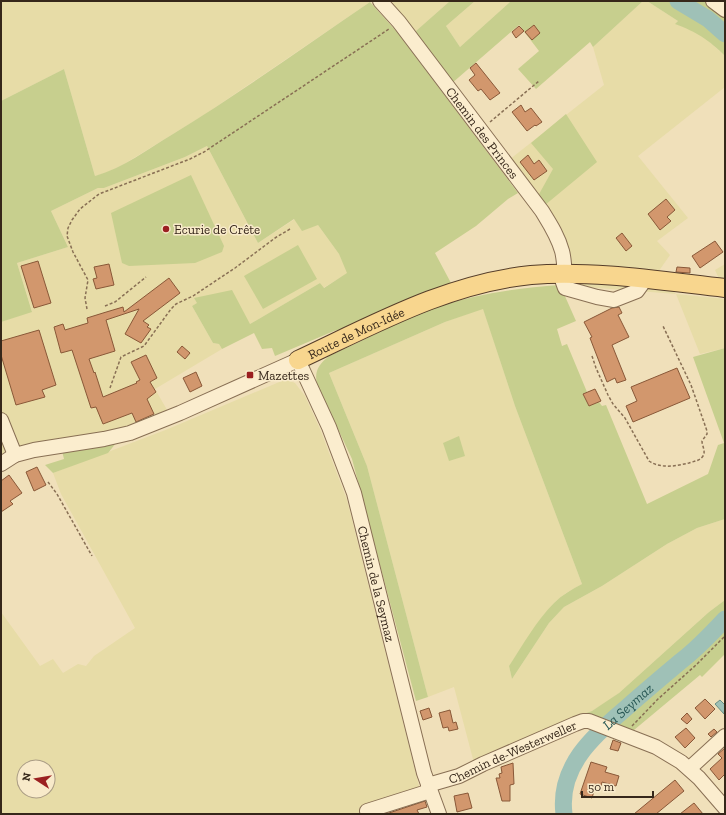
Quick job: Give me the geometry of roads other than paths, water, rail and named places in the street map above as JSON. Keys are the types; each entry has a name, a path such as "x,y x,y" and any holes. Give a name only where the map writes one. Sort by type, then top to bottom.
{"main road":[{"name":"Route de Mon-Idée","path":"298,360 399,313 440,296 503,279 530,275 589,274 725,288"}],"street":[{"name":"Chemin des Princes","path":"380,1 399,22 542,211 553,228 562,253 563,274"},
{"path":"713,1 725,10"},
{"name":"Route de Mon-Idée","path":"1,464 15,456 40,449 104,439 130,433 166,419 298,360"},
{"name":"Chemin de la Seymaz","path":"298,360 330,427 354,493 429,788 439,814"},
{"path":"1,420 15,456"},
{"name":"Chemin de-Westerweller","path":"367,811 459,776 583,721 596,724 666,752 690,768 725,808"},
{"path":"690,768 725,736"}],"water":[{"path":"720,700 725,705 724,714 715,704"}],"waterway":[{"name":"La Seymaz","path":"678,1 708,19 725,34"},
{"name":"La Seymaz","path":"564,814 566,782 572,767 580,754 601,730 698,646 725,619"}],"place":[{"name":"Ecurie de Crête","path":"166,229"},
{"name":"Mazettes","path":"250,375"}]}
